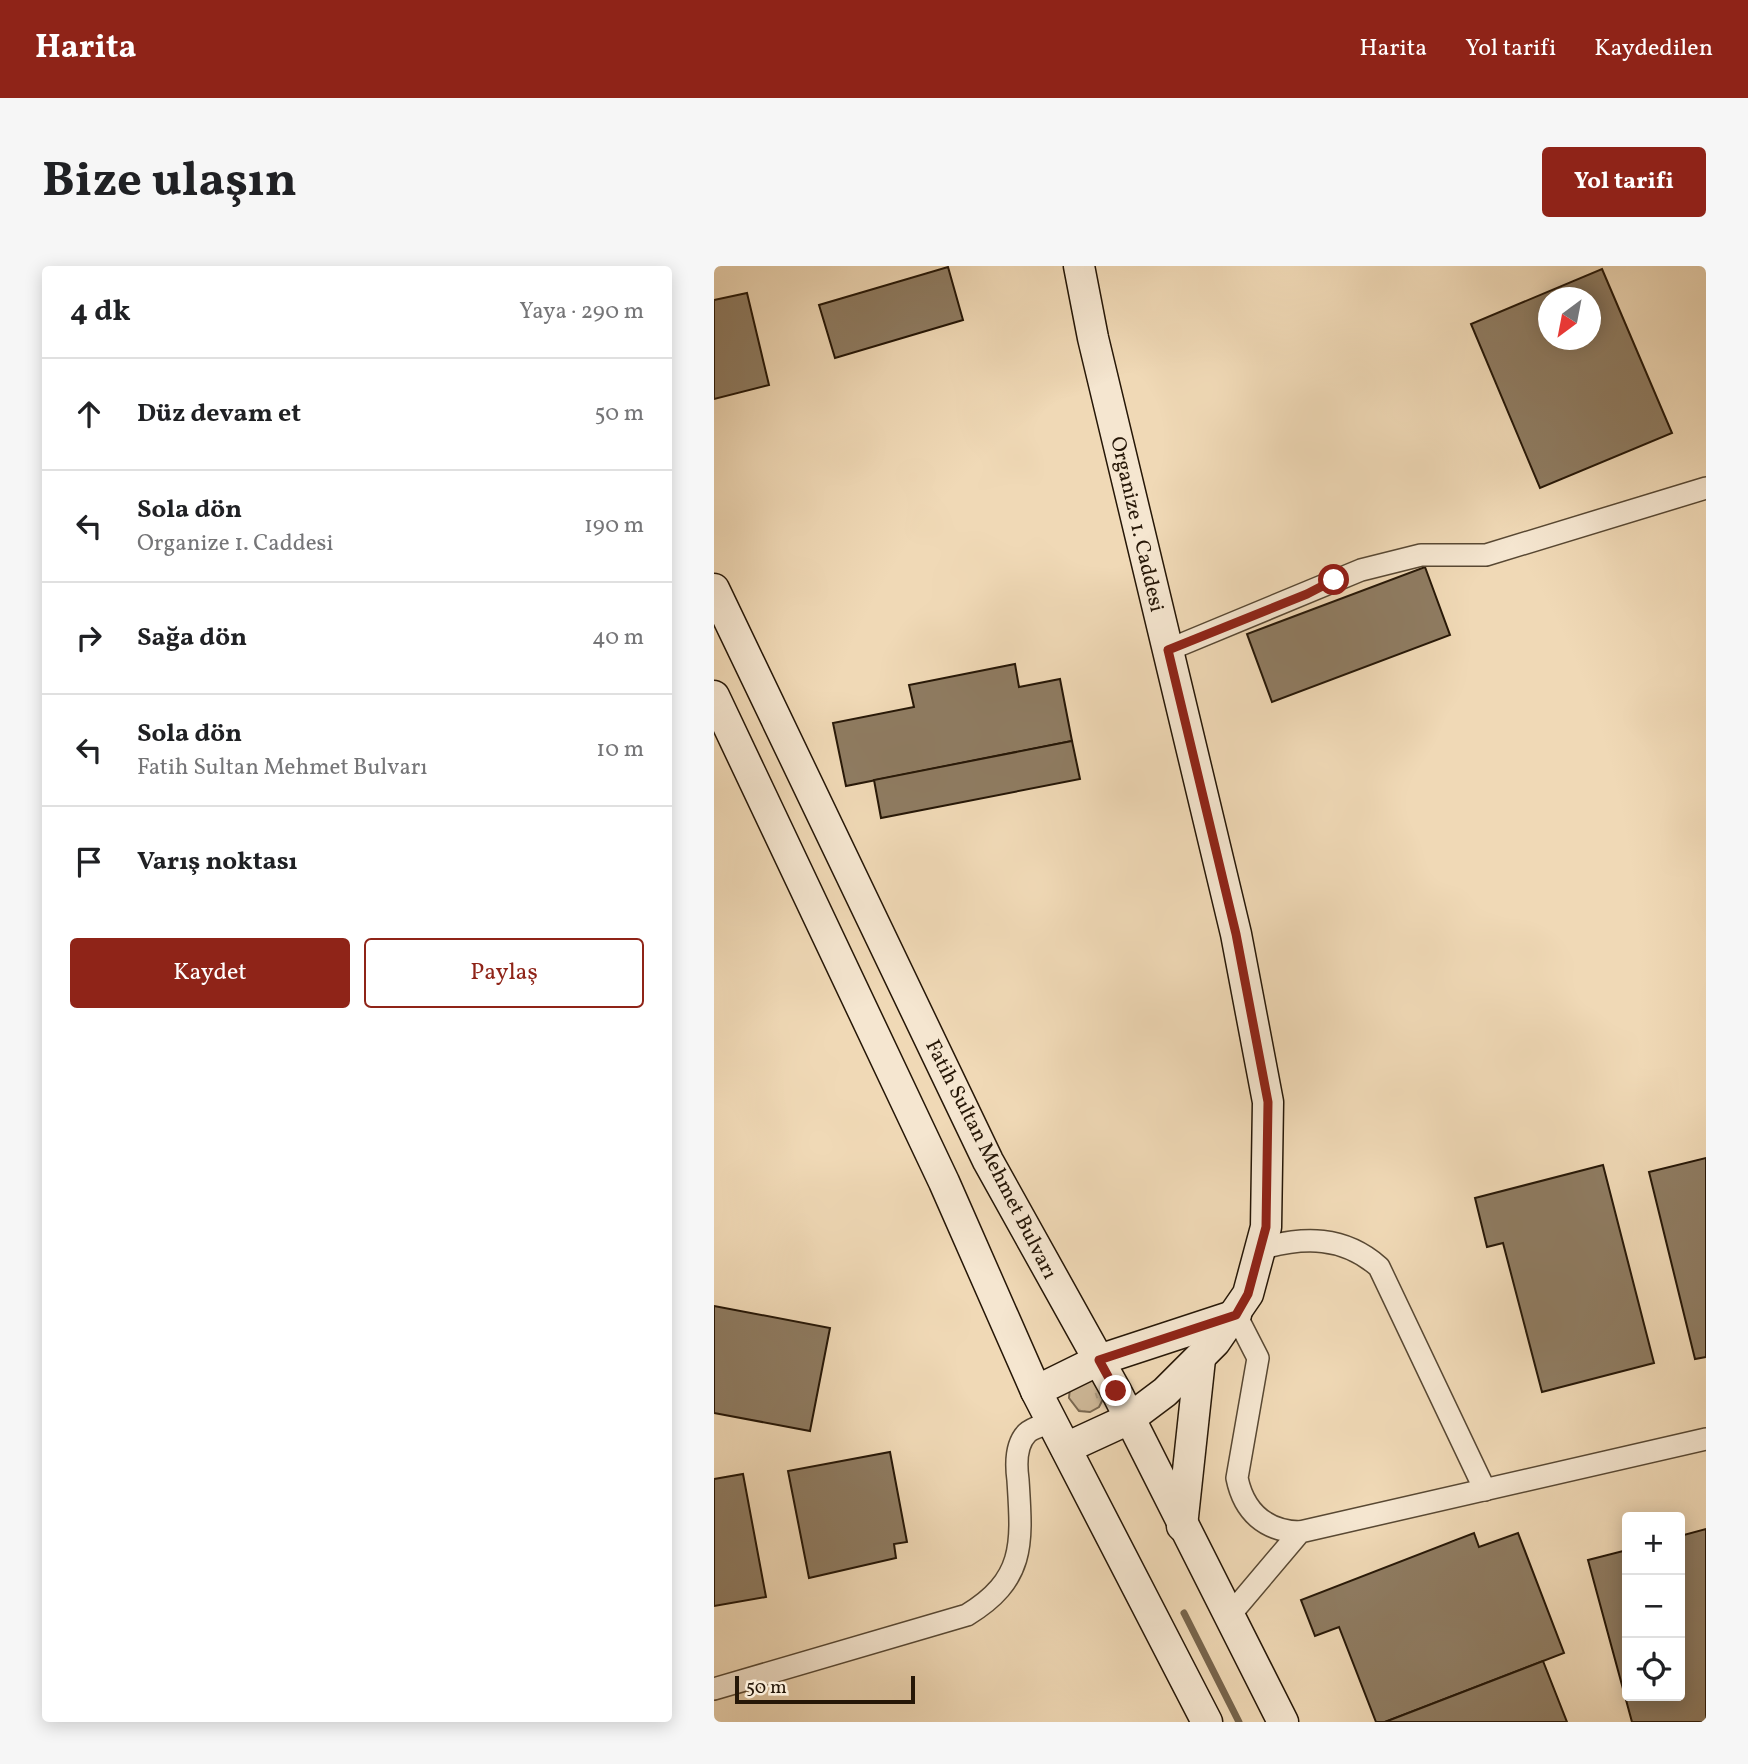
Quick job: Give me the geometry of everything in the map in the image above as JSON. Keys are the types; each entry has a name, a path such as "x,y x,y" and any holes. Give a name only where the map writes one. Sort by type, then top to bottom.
{"main road":[{"name":"Organize 1. Caddesi","path":"1066,1448 1129,1419 1164,1392 1200,1359 1236,1315 1248,1294 1266,1227 1268,1102 1236,934 1093,338 1080,266"},
{"name":"Fatih Sultan Mehmet Bulvarı","path":"714,589 988,1161 1099,1360 1283,1722"},
{"path":"714,696 944,1182 1036,1391 1207,1722"},
{"path":"1036,1391 1099,1360 1236,1315"},
{"path":"1182,1526 1200,1359"}],"street":[{"path":"1168,650 1370,567 1421,555 1486,555 1706,488"},
{"path":"1260,1248 1292,1241 1328,1241 1357,1251 1380,1267 1485,1490"},
{"path":"1236,1315 1258,1358 1237,1478 1239,1490 1244,1502 1261,1522 1273,1528 1300,1532 1706,1439"},
{"path":"714,1689 967,1615 989,1602 1007,1583 1018,1560 1016,1464 1019,1447 1027,1432 1051,1422"},
{"path":"1229,1616 1300,1532"}],"green space":[{"path":"1094,1379 1104,1397 1099,1407 1090,1412 1079,1411 1069,1398 1070,1387"}],"building":[{"path":"948,267 963,320 835,358 819,305"},
{"path":"1602,269 1672,433 1540,488 1471,324 1538,296 1538,350 1601,350 1601,287 1559,287"},
{"path":"747,293 769,385 714,399 714,300"},
{"path":"1425,567 1450,635 1272,702 1247,634"},
{"path":"1015,664 1019,687 1060,679 1072,741 846,786 833,723 914,707 909,685"},
{"path":"1072,741 1080,779 881,818 874,780"},
{"path":"1706,1158 1706,1357 1695,1359 1649,1172"},
{"path":"1603,1165 1654,1363 1542,1392 1503,1243 1487,1247 1475,1198"},
{"path":"714,1306 830,1328 810,1431 714,1413"},
{"path":"890,1452 907,1542 894,1544 896,1558 809,1578 788,1471"},
{"path":"743,1474 766,1597 714,1606 714,1479"},
{"path":"1706,1529 1706,1722 1632,1722 1626,1701 1685,1701 1685,1535"},
{"path":"1474,1533 1479,1547 1518,1533 1564,1653 1385,1722 1376,1722 1339,1627 1315,1636 1301,1600"},
{"path":"1622,1551 1622,1685 1588,1560"},
{"path":"1543,1661 1567,1722 1385,1722"}],"waterway":[{"path":"1184,1613 1239,1722"}],"route":[{"path":"1116,1391 1099,1360 1236,1315 1248,1294 1266,1227 1268,1102 1236,934 1168,650 1307,594 1334,580"}]}
